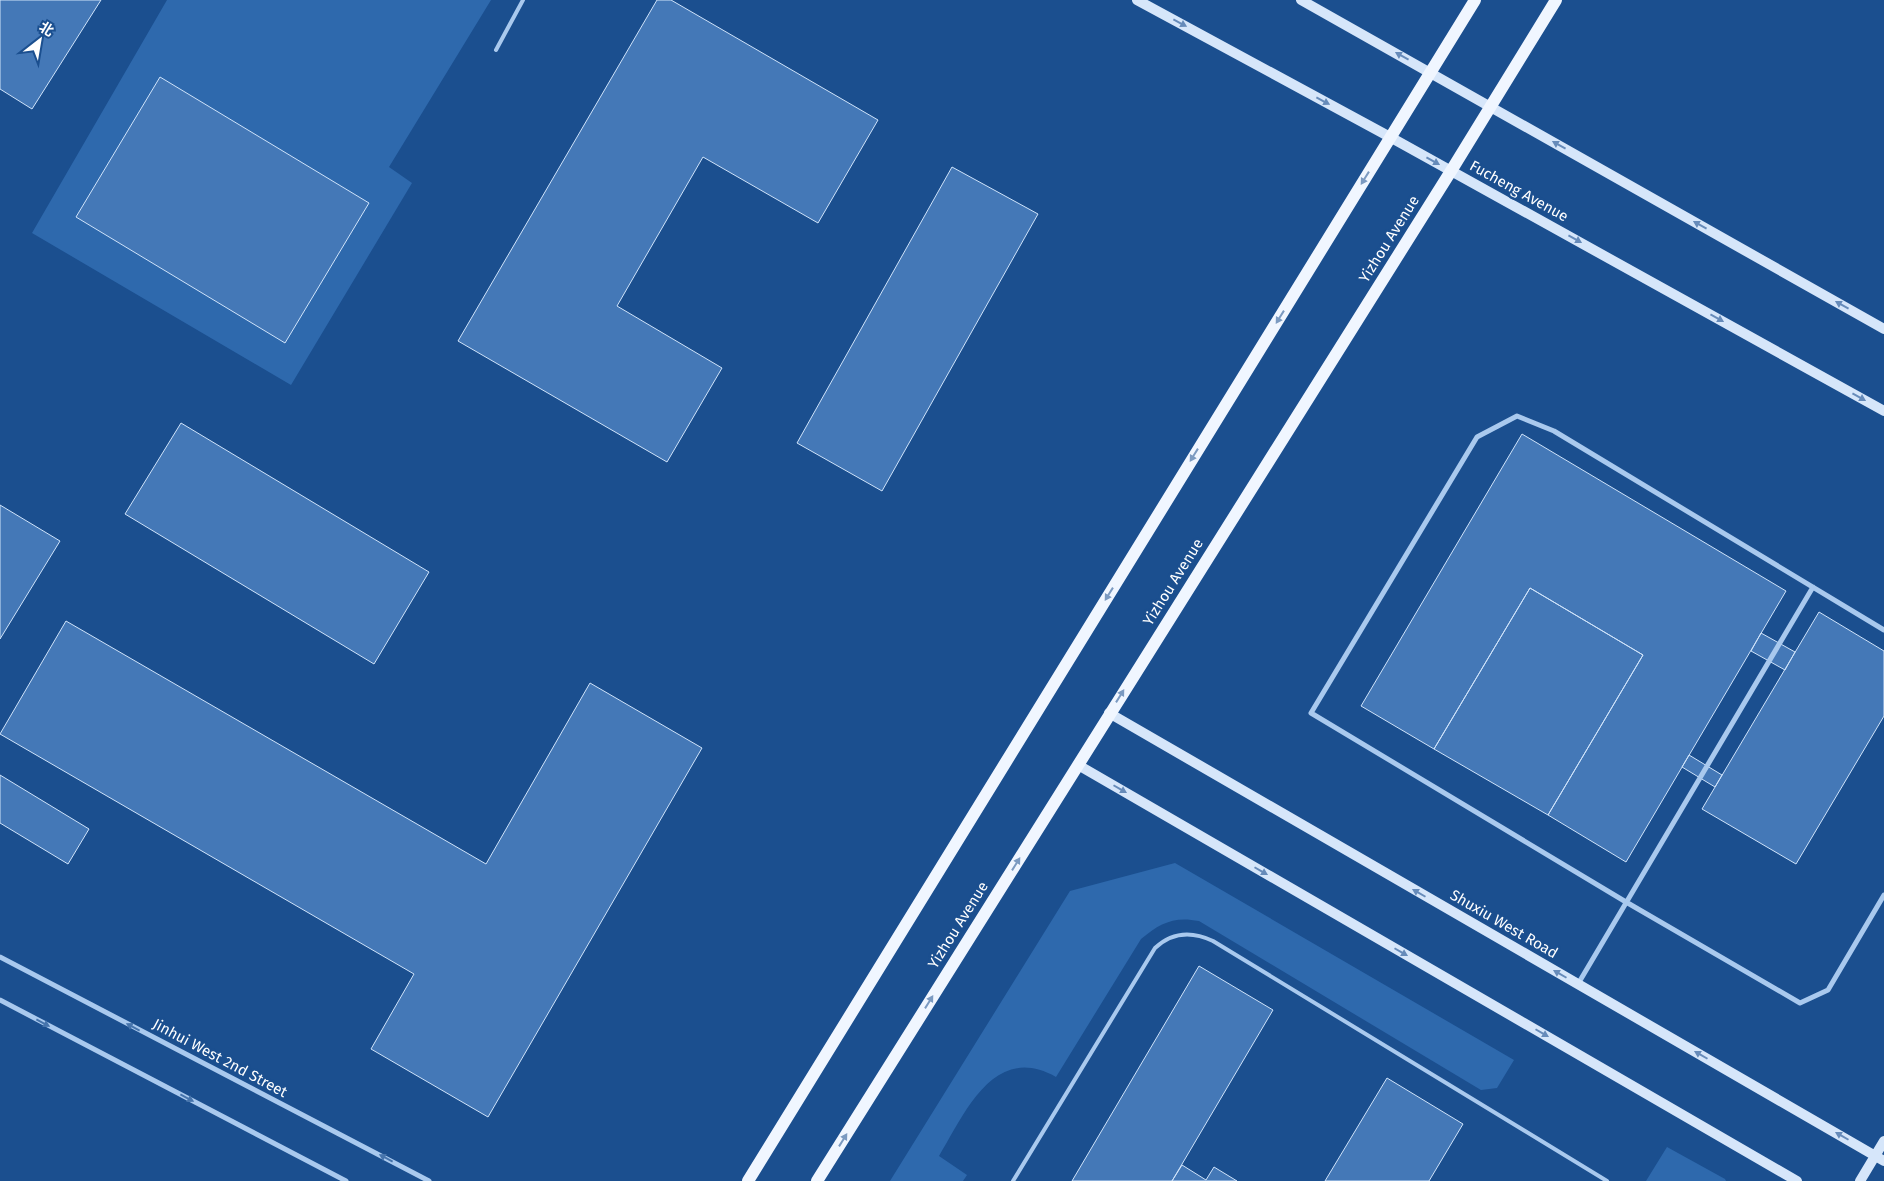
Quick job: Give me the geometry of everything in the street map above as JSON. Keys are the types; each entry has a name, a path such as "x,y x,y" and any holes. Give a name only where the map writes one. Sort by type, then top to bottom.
{"main road":[{"path":"748,1181 1475,0"},
{"name":"Yizhou Avenue","path":"817,1181 1109,713 1451,171 1489,106 1556,0"}],"street":[{"name":"Fucheng Avenue","path":"1137,0 1390,137 1884,411"},
{"path":"1301,0 1884,329"},
{"path":"1884,630 1554,431 1517,416 1477,437 1311,714 1626,902 1800,1003 1828,990 1884,895"},
{"path":"1578,985 1813,587"},
{"name":"Shuxiu West Road","path":"1109,713 1880,1158"},
{"path":"1078,765 1797,1181"},
{"name":"Jinhui West 2nd Street","path":"0,957 429,1181"},
{"path":"0,1000 346,1181"},
{"path":"1860,1181 1880,1158 1884,1141"}],"lane":[{"path":"496,50 523,0"},
{"path":"1013,1181 1155,948 1164,940 1188,934 1200,935 1213,941 1607,1181"}],"shaded area":[{"path":"167,0 491,0 389,167 412,183 291,385 32,233"},
{"path":"1175,863 1514,1060 1497,1088 1481,1090 1199,921 1175,920 1161,925 1141,939 1056,1077 1034,1069 1015,1069 999,1075 984,1087 971,1103 939,1156 967,1175 963,1181 890,1181 1070,891"},
{"path":"1667,1147 1725,1179 1726,1181 1646,1181"}],"building":[{"path":"0,0 101,0 32,109 0,89"},
{"path":"657,0 671,0 878,120 818,223 703,157 617,306 722,368 667,462 458,341"},
{"path":"160,77 369,203 285,343 76,217"},
{"path":"952,167 1038,214 882,491 797,443"},
{"path":"181,423 429,572 374,664 125,514"},
{"path":"1522,434 1786,591 1626,862 1548,815 1643,655 1530,588 1434,749 1361,706"},
{"path":"0,505 60,541 0,639"},
{"path":"1530,588 1643,655 1548,815 1434,749"},
{"path":"1819,612 1884,651 1884,716 1796,864 1702,809"},
{"path":"66,621 486,864 590,683 702,748 488,1117 371,1049 414,974 0,734"},
{"path":"1761,633 1795,652 1785,670 1751,651"},
{"path":"1689,755 1722,775 1715,787 1682,767"},
{"path":"0,775 89,829 68,864 0,823"},
{"path":"1199,966 1273,1010 1172,1181 1072,1181"},
{"path":"1387,1078 1463,1124 1429,1181 1325,1181"},
{"path":"1182,1165 1206,1180 1214,1167 1237,1181 1172,1181"}]}
